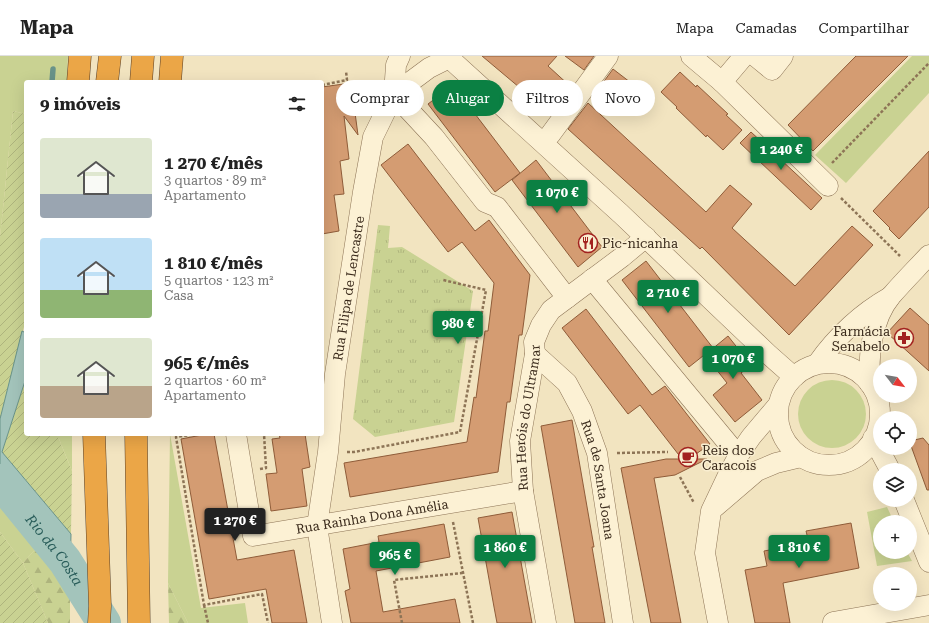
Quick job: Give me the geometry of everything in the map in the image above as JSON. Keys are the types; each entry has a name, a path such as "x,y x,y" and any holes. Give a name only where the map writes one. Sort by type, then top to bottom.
{"highway":[{"path":"78,80 80,56"},
{"path":"107,80 110,56"},
{"path":"141,80 143,56"},
{"path":"170,80 172,56"},
{"path":"94,436 100,606 99,623"},
{"path":"136,436 138,623"}],"street":[{"name":"Rua Filipa de Lencastre","path":"395,80 396,65 400,56"},
{"path":"550,135 608,56"},
{"path":"691,56 722,82 823,181"},
{"path":"722,82 744,56"},
{"path":"755,56 772,70 783,56"},
{"path":"413,80 448,57 646,237 794,377"},
{"name":"Rua Filipa de Lencastre","path":"332,623 317,526 328,452 335,374 363,192 373,137 383,116"},
{"path":"414,116 434,137 485,202 497,207 567,298"},
{"name":"Rua Heróis do Ultramar","path":"546,623 523,491 520,441 535,354 534,342 541,324 551,310 622,257 646,237"},
{"path":"817,364 838,337 849,326 862,315 890,297 929,255"},
{"path":"592,279 731,447"},
{"path":"870,384 870,354 872,340 876,325 890,297"},
{"name":"Rua de Santa Joana","path":"535,354 567,383 582,411 597,453 623,623"},
{"path":"873,438 863,452 849,461 833,465 816,464 801,457 790,447 782,434 778,420 778,405 786,386 794,377 808,367 832,362 847,366 860,373 870,384 877,397 880,411"},
{"path":"718,623 705,553 703,509 726,479 751,437 778,405"},
{"name":"Rua Rainha Dona Amélia","path":"236,436 253,536 523,491"},
{"path":"703,509 757,471 776,463 801,457"},
{"path":"907,507 929,562"},
{"path":"833,622 929,605"}],"path":[{"path":"900,256 823,181 929,63"},
{"path":"324,85 347,80 346,71"},
{"path":"328,452 354,452 460,432 486,290 443,280"},
{"path":"183,436 176,437 208,623"},
{"path":"597,453 668,452"},
{"path":"680,477 703,509"},
{"path":"450,504 472,623"},
{"path":"402,623 394,580 462,573"},
{"path":"204,605 262,594 268,623"}],"green space":[{"path":"0,56 68,56 67,80 24,80 24,114 13,111 0,237"},
{"path":"912,56 929,56 929,93 846,183 815,155"},
{"path":"13,111 24,114 24,327 0,419 0,237"},
{"path":"378,225 390,226 388,248 402,247 473,291 454,422 375,437 353,419"},
{"path":"825,380 839,380 851,385 861,395 866,407 866,421 861,433 851,443 839,448 825,448 813,443 803,433 798,421 798,407 803,395 813,385"},
{"path":"24,384 24,436 58,436 72,471 71,534 2,452"},
{"path":"58,436 72,436 72,471"},
{"path":"170,436 201,608 245,603 248,623 188,623 168,583"},
{"path":"0,502 39,545 23,563 0,532"},
{"path":"887,507 891,515 873,515 873,544 867,512"},
{"path":"0,532 23,563 48,623 0,623"},
{"path":"39,545 70,580 70,623 48,623 23,563"},
{"path":"876,559 911,559 912,561 877,566"},
{"path":"168,583 188,623 169,623"}],"water":[{"path":"22,331 24,332 24,384 2,452 71,534 70,580 0,502 0,419"}],"building":[{"path":"482,56 557,56 548,66 563,80 512,80 512,81"},
{"path":"565,56 594,56 584,70"},
{"path":"856,56 908,56 813,151 788,125"},
{"path":"613,69 627,80 605,80"},
{"path":"680,72 696,87 697,85 728,114 726,115 742,130 723,150 707,135 706,137 661,92"},
{"path":"336,85 336,116 344,116 349,159 340,161 344,194 334,195 339,231 324,234 324,87"},
{"path":"432,101 432,109 428,104"},
{"path":"588,103 591,106 591,116 602,116 706,212 730,185 752,204 732,228 795,286 852,226 873,245 789,335 702,247 700,249 568,129 578,116 583,116 583,110"},
{"path":"344,116 355,116 358,135"},
{"path":"437,116 477,116 520,173 495,192"},
{"path":"751,132 822,198 811,210 740,143"},
{"path":"408,144 475,231 489,220 530,275 522,335 519,335 510,402 507,402 498,472 350,497 344,463 467,442 474,397 476,398 485,331 488,331 494,283 462,242 448,252 381,165"},
{"path":"929,151 929,207 899,239 873,211"},
{"path":"536,160 602,247 578,267 512,180"},
{"path":"646,261 713,348 689,367 622,280"},
{"path":"910,308 929,325 929,371 917,359 887,333"},
{"path":"586,309 652,395 665,386 710,444 689,459 707,459 675,475 654,478 681,623 651,623 621,468 666,459 682,459 640,405 628,414 562,328"},
{"path":"728,336 751,365 741,373 762,400 735,422 713,395 727,383 705,355"},
{"path":"572,420 594,547 592,547 605,623 575,623 541,426"},
{"path":"197,436 214,436 237,560 294,550 307,623 272,623 266,589 209,599 181,439"},
{"path":"280,436 305,436 310,467 302,469 307,506 271,511 266,474 277,473 272,439 280,438"},
{"path":"923,438 929,445 929,490 927,490 914,455 917,455 917,439"},
{"path":"512,512 532,623 497,623 494,607 478,518"},
{"path":"851,523 859,568 783,583 790,623 755,623 745,570 767,566 764,551 809,543 806,531"},
{"path":"444,524 450,557 376,571 383,612 455,599 460,623 351,623 345,591 350,589 343,549 379,542 378,536"}],"waterway":[{"path":"52,80 53,69"},
{"name":"Rio da Costa","path":"0,481 65,561 104,623"}],"place":[{"name":"Pic-nicanha","path":"588,243"},
{"name":"Farmácia Senabelo","path":"904,338"},
{"name":"Reis dos Caracois","path":"688,457"}]}
